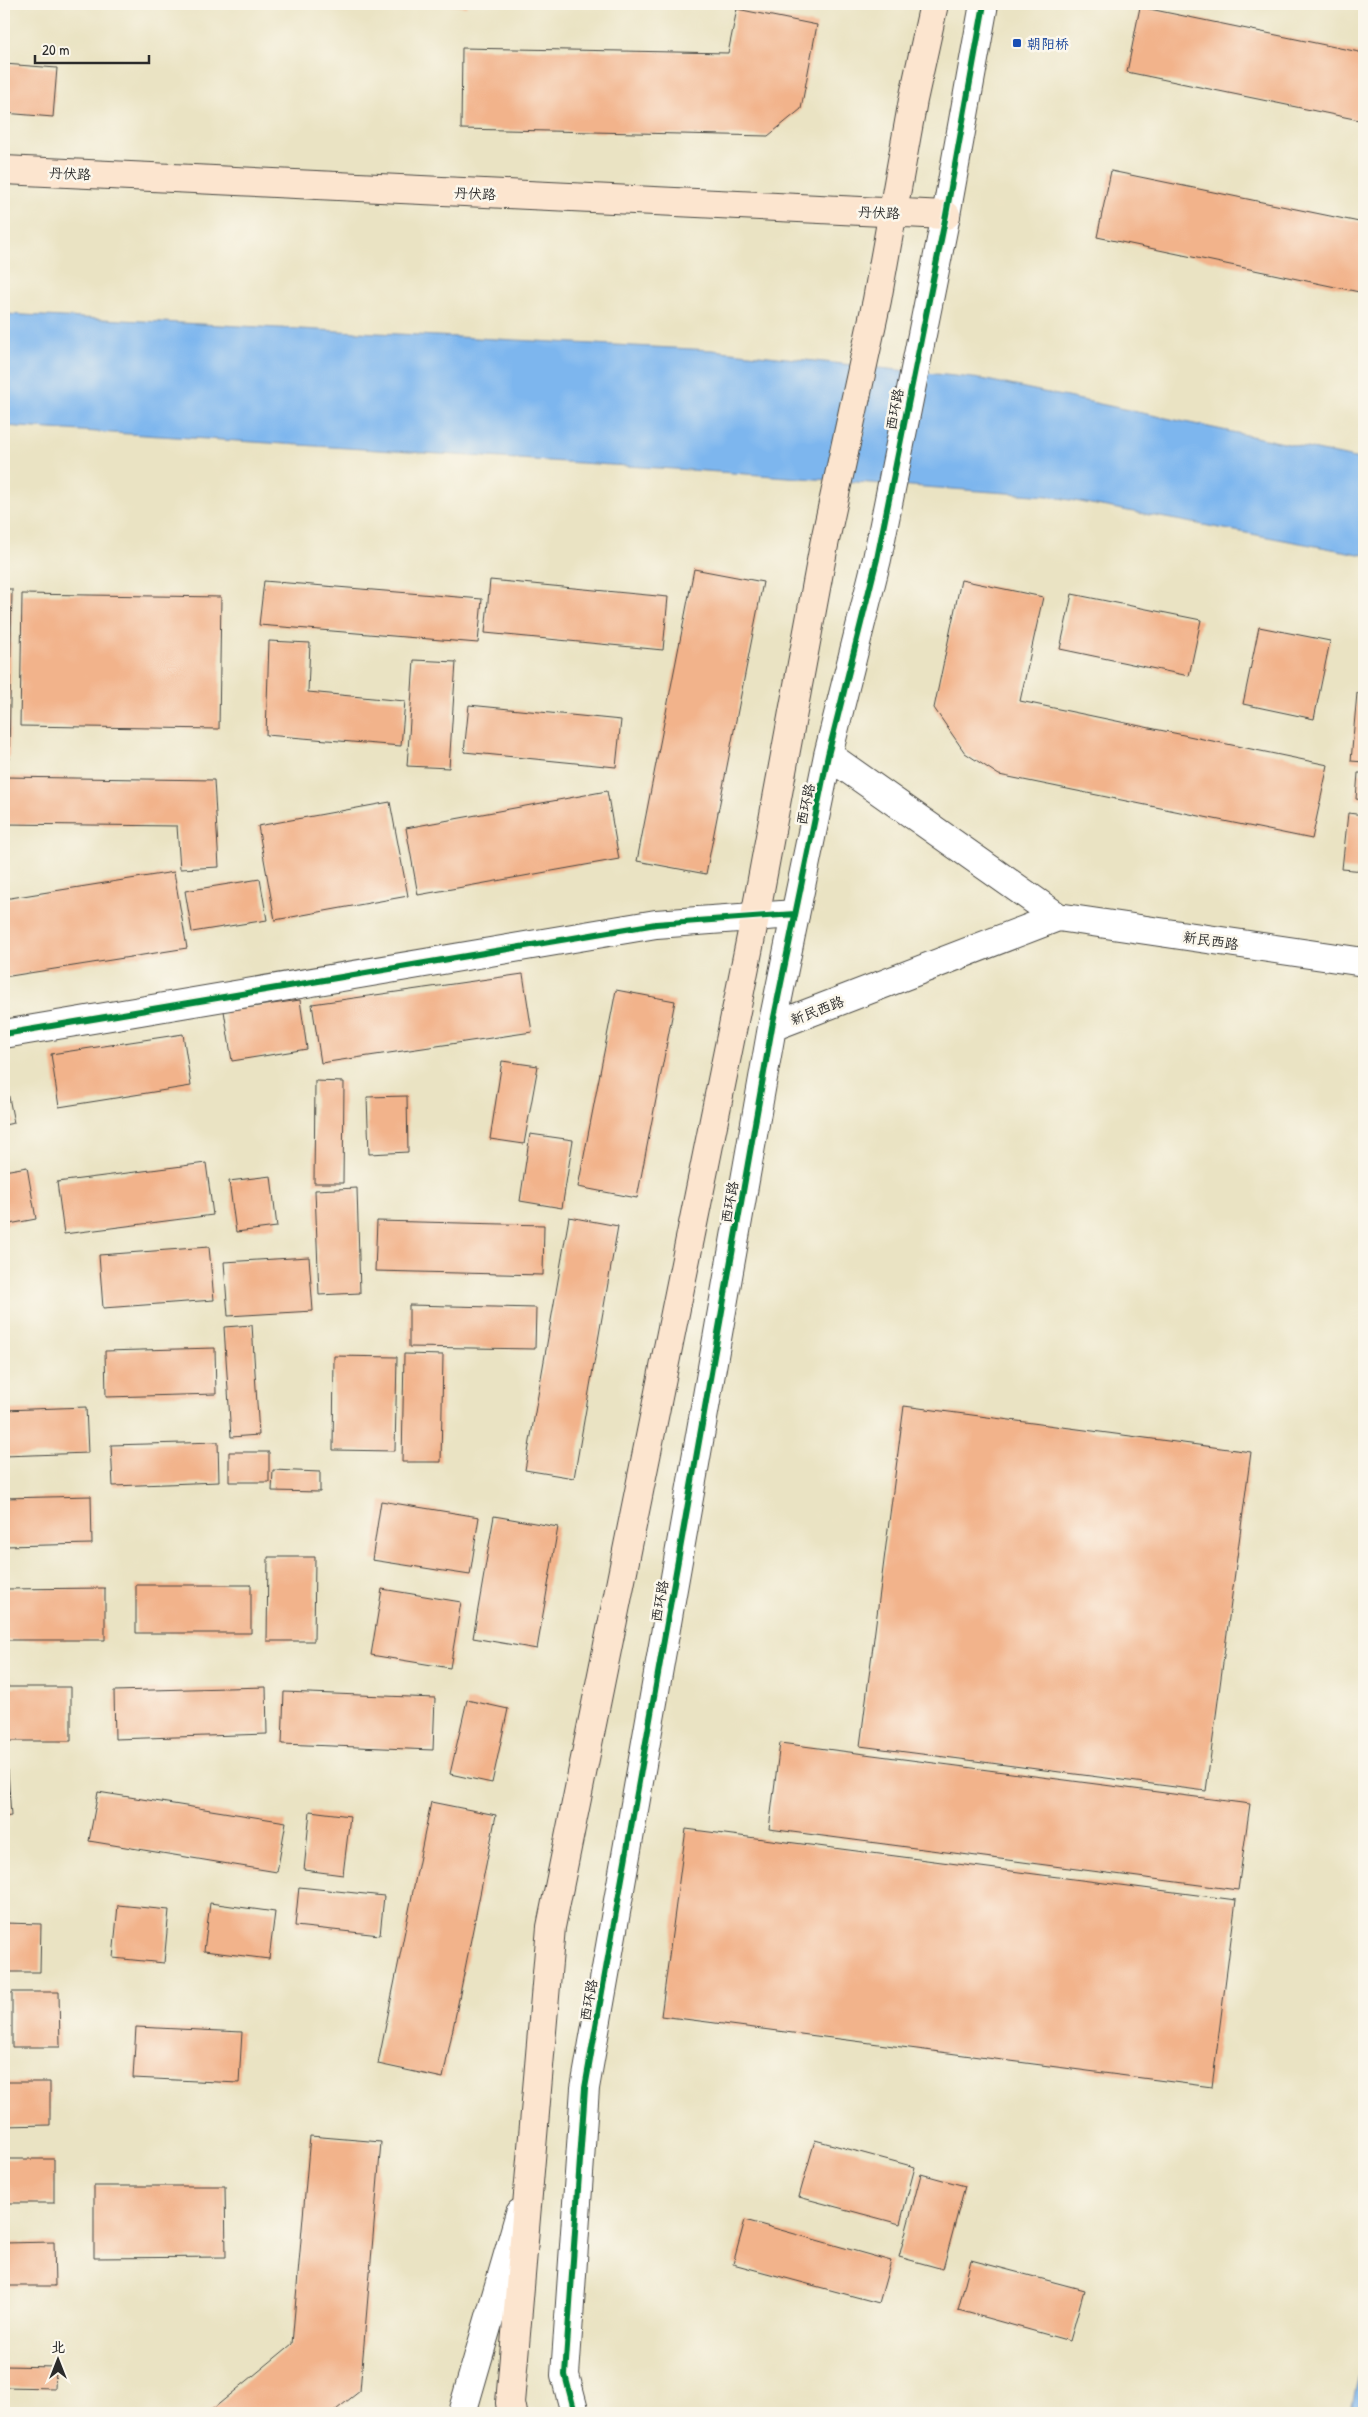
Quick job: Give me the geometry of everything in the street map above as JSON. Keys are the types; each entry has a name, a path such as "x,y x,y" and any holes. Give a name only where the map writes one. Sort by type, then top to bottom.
{"main road":[{"name":"西环路","path":"512,2413 510,2402 551,1927 755,917 824,545 868,342 913,100 934,4"},
{"name":"丹伏路","path":"4,170 946,215"}],"street":[{"name":"西环路","path":"575,2413 564,2375 585,2088 772,1027 828,755 877,559 946,215 984,4"},
{"name":"新民西路","path":"828,755 1058,917 1364,962"},
{"path":"4,1034 656,924 795,914"},
{"name":"新民西路","path":"772,1027 1058,917"},
{"path":"462,2413 530,2178"}],"water":[{"path":"4,314 712,350 982,379 1364,460 1364,555 1048,496 705,471 4,426"},
{"path":"1364,2355 1364,2413 1350,2413"}],"building":[{"path":"467,4 467,7 447,5"},
{"path":"1140,7 1364,53 1364,121 1127,72"},
{"path":"737,9 817,25 801,109 768,136 461,129 462,48 728,53"},
{"path":"4,64 57,68 53,117 4,113"},
{"path":"1111,171 1364,223 1364,293 1097,237"},
{"path":"694,569 763,582 706,874 637,861"},
{"path":"490,580 668,597 663,650 485,633"},
{"path":"961,580 1043,597 1020,701 1328,765 1312,839 999,775 965,753 934,708"},
{"path":"264,581 482,599 478,643 259,625"},
{"path":"4,589 12,589 9,759 4,759"},
{"path":"22,594 221,597 219,729 20,726"},
{"path":"1072,594 1201,620 1189,676 1060,649"},
{"path":"1259,627 1330,641 1314,719 1243,704"},
{"path":"269,641 310,643 308,692 405,701 401,746 266,735"},
{"path":"414,660 456,662 449,768 407,766"},
{"path":"1357,693 1364,694 1364,762 1351,761"},
{"path":"469,705 621,720 616,767 464,752"},
{"path":"1358,773 1364,773 1364,800 1356,799"},
{"path":"4,777 214,780 219,867 180,869 177,826 4,824"},
{"path":"607,791 619,859 418,895 406,828"},
{"path":"390,802 408,896 275,920 258,826"},
{"path":"1348,813 1364,815 1364,871 1342,869"},
{"path":"174,872 187,948 4,977 4,899"},
{"path":"260,879 267,920 192,932 185,891"},
{"path":"523,974 532,1032 321,1063 312,1004"},
{"path":"616,990 675,1001 637,1198 578,1187"},
{"path":"300,1000 307,1049 232,1061 224,1011"},
{"path":"183,1034 191,1086 59,1107 51,1054"},
{"path":"502,1061 538,1066 524,1144 490,1139"},
{"path":"4,1071 14,1123 4,1125"},
{"path":"315,1081 344,1082 343,1183 314,1183"},
{"path":"407,1096 408,1152 369,1154 367,1097"},
{"path":"530,1134 573,1140 562,1208 520,1201"},
{"path":"206,1163 213,1215 64,1234 57,1182"},
{"path":"27,1167 36,1219 4,1225 4,1171"},
{"path":"271,1176 277,1227 236,1232 229,1181"},
{"path":"357,1188 360,1293 319,1295 315,1190"},
{"path":"569,1217 618,1226 574,1478 525,1470"},
{"path":"377,1221 544,1225 543,1275 375,1271"},
{"path":"209,1247 214,1300 103,1308 99,1255"},
{"path":"309,1257 313,1311 228,1316 224,1262"},
{"path":"409,1305 536,1308 535,1349 409,1347"},
{"path":"252,1325 259,1435 231,1437 224,1327"},
{"path":"215,1348 216,1394 106,1397 105,1351"},
{"path":"404,1354 443,1355 441,1462 402,1462"},
{"path":"334,1356 397,1357 395,1451 333,1450"},
{"path":"904,1406 1251,1452 1206,1791 860,1746"},
{"path":"86,1407 88,1453 4,1456 4,1410"},
{"path":"218,1442 219,1482 113,1486 111,1445"},
{"path":"229,1452 269,1452 269,1482 229,1482"},
{"path":"273,1470 320,1472 320,1492 272,1491"},
{"path":"91,1496 92,1544 4,1546 4,1498"},
{"path":"381,1501 479,1517 470,1575 372,1560"},
{"path":"494,1516 558,1527 537,1649 473,1638"},
{"path":"268,1557 315,1557 314,1641 267,1641"},
{"path":"136,1585 251,1585 251,1633 136,1633"},
{"path":"105,1588 105,1640 4,1640 4,1589"},
{"path":"382,1589 461,1602 450,1668 371,1655"},
{"path":"4,1687 71,1687 71,1741 4,1741"},
{"path":"266,1687 267,1734 115,1739 114,1691"},
{"path":"284,1692 435,1698 433,1750 282,1744"},
{"path":"467,1700 508,1709 492,1783 450,1774"},
{"path":"780,1743 1250,1804 1238,1890 769,1829"},
{"path":"4,1770 8,1770 11,1816 4,1817"},
{"path":"98,1792 286,1822 277,1872 89,1841"},
{"path":"431,1802 496,1815 443,2078 378,2064"},
{"path":"310,1811 350,1816 343,1875 304,1870"},
{"path":"686,1829 1236,1900 1212,2087 661,2016"},
{"path":"299,1887 384,1896 380,1935 295,1926"},
{"path":"210,1903 275,1912 269,1959 204,1951"},
{"path":"118,1905 169,1910 164,1963 113,1958"},
{"path":"4,1923 41,1924 40,1972 4,1972"},
{"path":"12,1992 59,1992 60,2047 12,2047"},
{"path":"136,2027 242,2032 239,2083 133,2078"},
{"path":"4,2082 50,2082 50,2125 4,2126"},
{"path":"310,2136 381,2142 360,2391 332,2413 208,2413 292,2344"},
{"path":"815,2140 915,2167 900,2224 799,2197"},
{"path":"4,2159 54,2159 54,2203 4,2203"},
{"path":"921,2174 965,2186 943,2269 899,2257"},
{"path":"94,2186 225,2186 226,2257 94,2258"},
{"path":"745,2220 891,2261 879,2303 733,2264"},
{"path":"54,2242 55,2286 4,2286 4,2243"},
{"path":"971,2260 1084,2290 1070,2341 958,2310"},
{"path":"4,2366 56,2367 55,2388 4,2387"}],"cycle path":[{"path":"575,2413 565,2375 585,2088 772,1027 828,755 877,559 946,215 984,4"},
{"path":"4,1034 656,924 795,914"}],"place":[{"name":"朝阳桥","path":"1017,43"}]}
